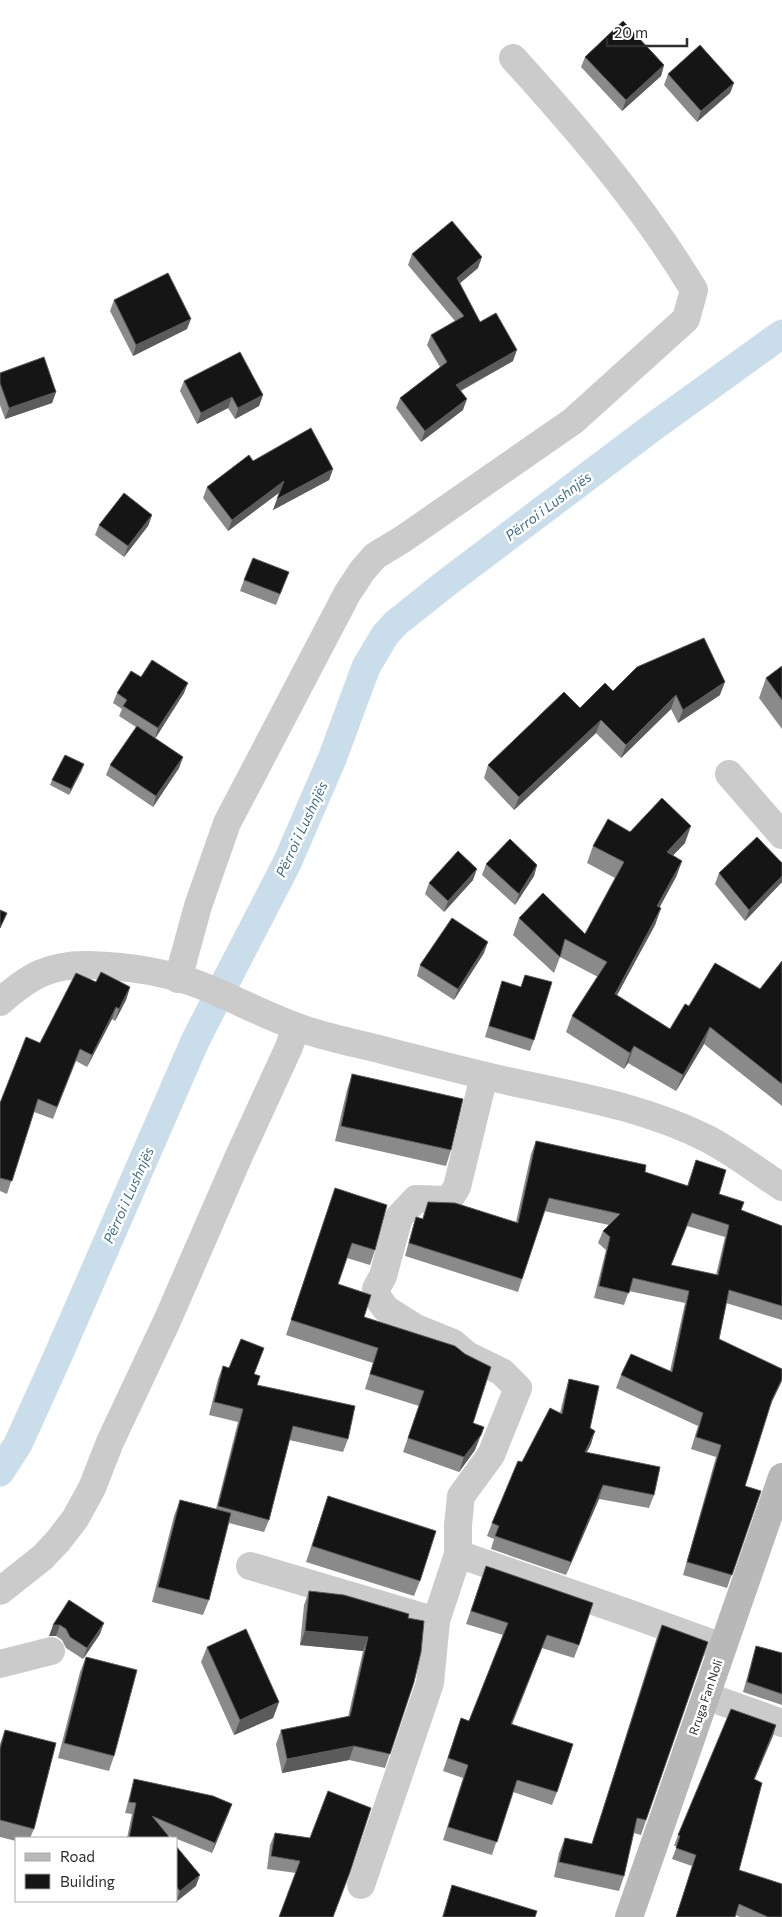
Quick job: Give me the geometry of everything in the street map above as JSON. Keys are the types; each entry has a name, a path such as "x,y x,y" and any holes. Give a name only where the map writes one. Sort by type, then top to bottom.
{"main road":[{"name":"Rruga Fan Noli","path":"630,1917 782,1477"}],"street":[{"path":"183,980 198,906 227,823 347,594 362,571 375,556 403,539 573,421 686,320 694,290 668,247 601,157 514,58"},
{"path":"729,774 782,835"},
{"path":"0,1002 20,984 41,972 62,966 121,967 183,980 296,1027 484,1076 584,1097 675,1125 709,1140 782,1187"},
{"path":"0,1592 43,1557 58,1541 75,1519 92,1488 110,1442 167,1321 234,1166 289,1047 296,1027"},
{"path":"361,1885 430,1683 436,1621 458,1554 461,1496 491,1455 518,1388 502,1372 467,1355 453,1344 416,1328 386,1310 378,1298 376,1289 383,1276 399,1217 416,1199 449,1200 457,1187 484,1076"},
{"path":"458,1554 628,1612 722,1647"},
{"path":"250,1566 436,1621"},
{"path":"0,1664 51,1650"},
{"path":"706,1696 782,1723"}],"building":[{"path":"623,21 664,65 626,100 585,57"},
{"path":"700,45 734,83 701,111 668,74"},
{"path":"452,221 482,257 457,278 480,322 496,313 517,350 456,385 467,399 425,431 400,398 447,362 431,335 464,316 412,254"},
{"path":"168,273 191,319 136,345 114,300"},
{"path":"240,352 263,395 238,408 232,397 201,413 184,381"},
{"path":"44,357 56,392 9,408 0,383 0,373"},
{"path":"311,428 333,469 277,499 284,481 232,520 207,487 249,455 253,461"},
{"path":"124,493 152,515 128,546 99,525"},
{"path":"253,558 289,572 280,594 244,580"},
{"path":"704,638 725,682 683,710 676,695 626,745 601,720 519,797 488,765 564,692 580,708 605,683 613,691 637,667"},
{"path":"152,660 188,683 158,728 123,706 127,700 117,693 131,671 141,677"},
{"path":"782,666 782,700 766,678"},
{"path":"137,726 183,757 156,796 110,765"},
{"path":"65,755 84,764 71,789 52,780"},
{"path":"662,798 691,826 667,852 682,861 657,906 661,908 615,994 670,1029 685,1004 689,1006 715,963 760,989 782,961 782,1084 710,1027 683,1075 634,1046 630,1053 572,1016 607,962 565,939 560,957 519,918 543,893 585,934 624,862 593,846 608,819 630,832"},
{"path":"757,837 782,863 782,876 749,910 719,873"},
{"path":"510,839 537,865 519,894 486,864"},
{"path":"458,851 477,869 448,901 429,883"},
{"path":"0,910 7,913 0,928"},
{"path":"452,918 488,942 458,989 420,965"},
{"path":"101,972 130,987 119,1009 116,1007 92,1055 80,1049 57,1107 38,1099 12,1181 0,1178 0,1103 26,1037 40,1043 76,973 96,982"},
{"path":"525,975 552,982 534,1040 489,1026 502,981 521,987"},
{"path":"352,1074 463,1099 451,1150 341,1126"},
{"path":"536,1141 646,1165 645,1172 688,1186 696,1160 726,1170 719,1194 744,1202 741,1210 782,1226 782,1306 729,1290 719,1339 782,1369 782,1379 772,1400 745,1486 761,1491 732,1575 687,1562 721,1445 696,1437 703,1413 621,1375 631,1354 672,1372 689,1291 633,1278 629,1293 599,1286 610,1237 603,1231 620,1214 549,1198 522,1279 409,1243 416,1217 423,1219 428,1202 455,1203 518,1223","holes":["692,1213 729,1225 718,1275 671,1265"]},
{"path":"335,1188 387,1205 375,1250 352,1243 338,1284 371,1295 364,1317 455,1346 465,1354 491,1367 473,1423 484,1427 481,1435 464,1457 408,1438 424,1391 370,1374 378,1348 291,1320"},
{"path":"241,1339 264,1348 254,1374 260,1376 257,1385 355,1406 348,1439 293,1426 269,1520 218,1506 243,1409 214,1402 223,1366 229,1368"},
{"path":"569,1379 599,1386 590,1428 595,1431 585,1452 660,1467 654,1495 603,1485 571,1562 495,1536 499,1526 492,1523 518,1461 522,1462 550,1408 562,1414"},
{"path":"328,1496 436,1531 420,1581 312,1546"},
{"path":"180,1500 231,1513 209,1600 158,1587"},
{"path":"486,1566 593,1603 579,1645 547,1635 511,1724 573,1744 557,1792 517,1780 497,1842 448,1827 468,1765 448,1758 461,1718 469,1721 508,1623 471,1611"},
{"path":"309,1591 344,1595 409,1614 408,1618 424,1621 421,1652 414,1682 390,1754 354,1746 287,1759 281,1730 350,1716 368,1637 305,1631"},
{"path":"69,1600 104,1623 87,1648 70,1637 66,1629 60,1625 53,1625"},
{"path":"662,1625 708,1642 646,1820 637,1818 624,1876 559,1862 565,1838 592,1844"},
{"path":"246,1629 279,1702 240,1720 207,1647"},
{"path":"756,1646 782,1653 782,1694 747,1682"},
{"path":"86,1657 137,1670 114,1756 64,1743"},
{"path":"731,1709 776,1725 754,1779 762,1783 739,1870 782,1884 782,1917 768,1917 739,1904 735,1917 676,1917 696,1855 676,1848 680,1836 678,1835"},
{"path":"5,1730 56,1743 34,1829 0,1820 0,1749"},
{"path":"134,1779 213,1796 232,1804 215,1843 152,1816 169,1837 129,1837 136,1803 129,1802"},
{"path":"328,1791 371,1808 333,1917 279,1917 300,1861 271,1856 275,1833 310,1838"},
{"path":"178,1848 200,1875 180,1891 178,1888"},
{"path":"452,1885 537,1911 535,1917 443,1917"}],"waterway":[{"name":"Përroi i Lushnjës","path":"0,1472 18,1444 57,1358 196,1039 287,863 332,759 366,667 385,635 396,623 445,584 653,427 782,334"}]}
